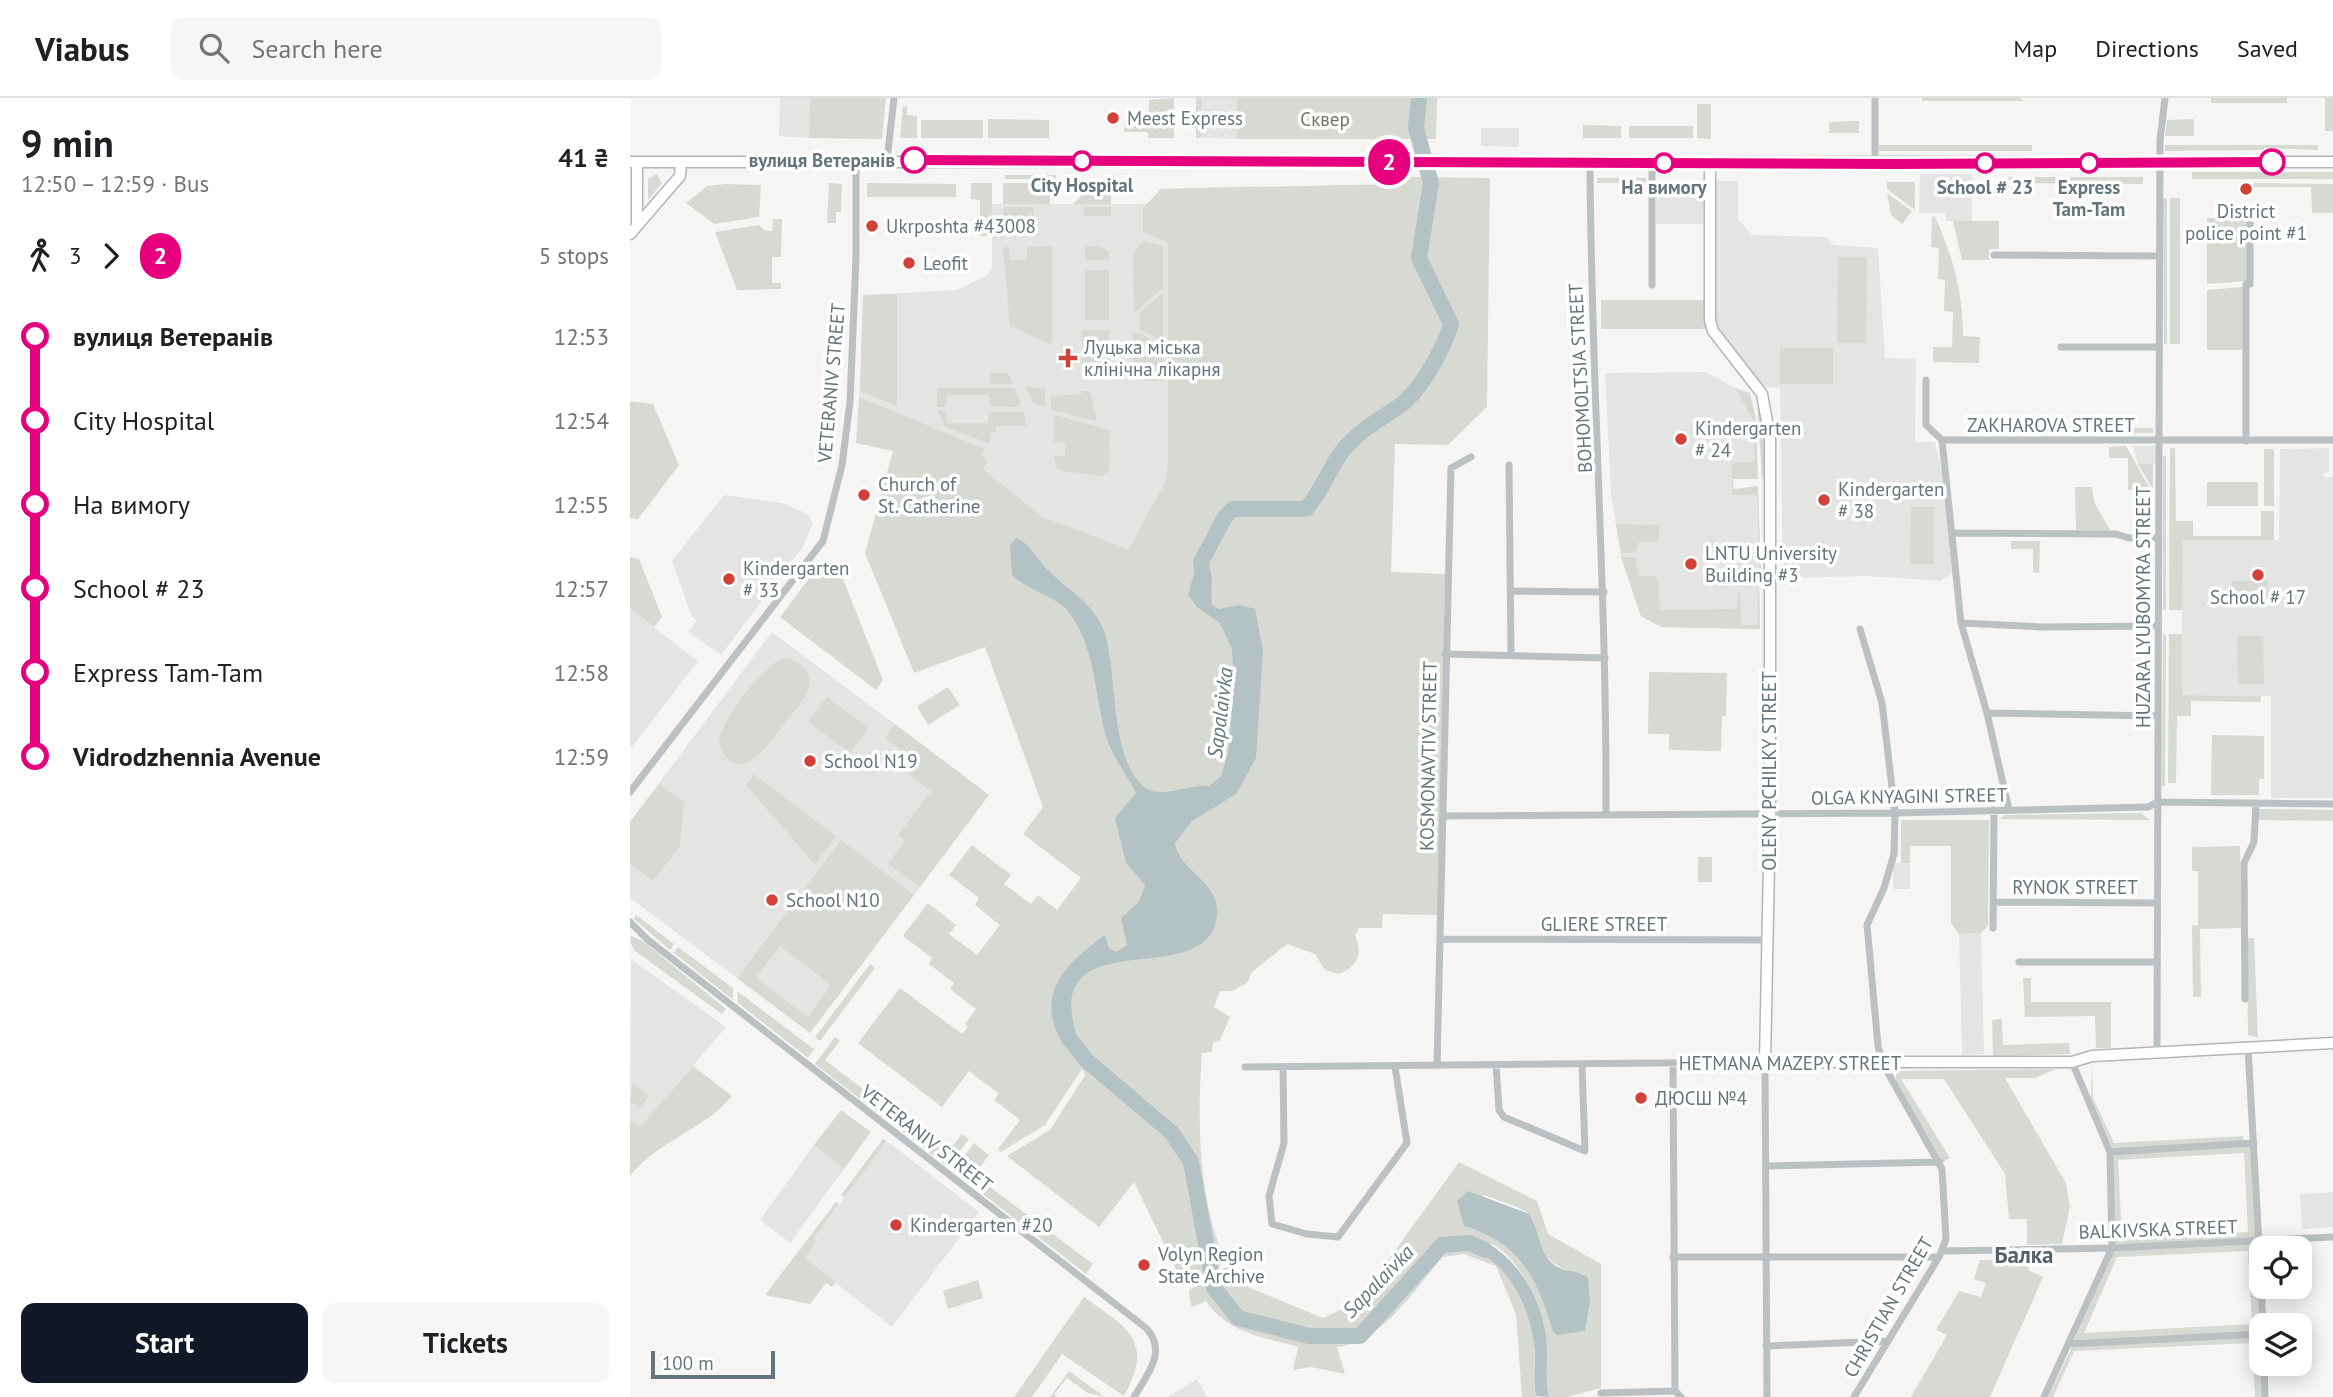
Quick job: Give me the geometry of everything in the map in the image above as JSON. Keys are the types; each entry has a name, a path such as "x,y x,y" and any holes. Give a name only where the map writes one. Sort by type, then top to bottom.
{"main road":[{"path":"637,225 634,162 2333,162"},
{"path":"630,234 680,176 681,162"},
{"name":"OLENY PCHILKY STREET","path":"1710,163 1710,320 1713,331 1755,382 1768,415 1772,572 1765,1062"},
{"name":"HETMANA MAZEPY STREET","path":"1765,1062 2072,1062 2092,1056 2333,1043"}],"street":[{"path":"887,160 894,98"},
{"path":"1875,98 1875,164"},
{"name":"HUZARA LYUBOMYRA STREET","path":"2157,1052 2160,163 2165,98"},
{"name":"VETERANIV STREET","path":"630,792 817,551 828,528 842,465 850,402 856,258 856,161"},
{"name":"BOHOMOLTSIA STREET","path":"1590,163 1591,300 1604,592 1606,814"},
{"path":"1652,163 1652,285"},
{"path":"2246,441 2246,284 2250,284 2250,216"},
{"path":"1994,255 2160,256"},
{"path":"2061,347 2159,347"},
{"path":"1926,380 1926,425 1942,440 1954,533 1961,622 1987,713 2009,810"},
{"name":"ZAKHAROVA STREET","path":"1942,440 2333,440"},
{"name":"KOSMONAVTIV STREET","path":"1437,1066 1451,468 1471,457"},
{"path":"1509,465 1511,656"},
{"path":"1954,533 2116,534 2129,538 2159,538"},
{"path":"1511,591 1604,592"},
{"path":"1961,622 2043,627 2158,626"},
{"name":"CHRISTIAN STREET","path":"1854,1397 1940,1254 1947,1228 1945,1182 1940,1162 1883,1064 1878,1046 1867,925 1884,888 1894,854 1895,813 1882,703 1860,629"},
{"path":"1446,654 1605,658"},
{"path":"1987,713 2158,716"},
{"name":"OLGA KNYAGINI STREET","path":"1443,816 1895,813 2148,807 2158,802 2333,804"},
{"path":"2245,999 2244,863 2254,842 2256,803"},
{"path":"1993,928 1994,810"},
{"name":"RYNOK STREET","path":"1993,902 2157,903"},
{"name":"VETERANIV STREET","path":"630,922 648,940 1146,1328 1156,1342 1155,1361 1134,1397"},
{"name":"GLIERE STREET","path":"1441,939 1767,940"},
{"path":"2019,962 2157,962"},
{"path":"2248,1048 2260,1236"},
{"name":"HETMANA MAZEPY STREET","path":"1245,1067 1765,1062"},
{"name":"OLENY PCHILKY STREET","path":"1765,1062 1766,1397"},
{"path":"2044,1397 2112,1248 2110,1152 2072,1062"},
{"path":"1601,1393 1678,1394 1673,1257 1673,1063"},
{"path":"1496,1065 1499,1110 1504,1117 1585,1151 1582,1064"},
{"path":"1283,1067 1284,1143 1269,1196 1272,1224 1307,1234 1338,1237 1407,1143 1395,1067"},
{"path":"2110,1152 2254,1143"},
{"path":"1766,1166 1940,1162"},
{"name":"BALKIVSKA STREET","path":"2312,1238 2333,1237"},
{"name":"BALKIVSKA STREET","path":"1673,1257 1940,1254 2249,1242"},
{"path":"2069,1344 2249,1335"},
{"path":"1766,1346 1888,1341"},
{"path":"2264,1376 2265,1397"}],"shaded area":[{"path":"780,98 810,98 809,138 779,136"},
{"path":"1202,98 1237,98 1237,139 1201,138"},
{"path":"1481,128 1519,128 1519,147 1481,146"},
{"path":"1920,174 1972,174 1972,221 1946,221 1945,213 1919,213"},
{"path":"1715,181 1738,181 1738,219 1752,235 1826,237 1834,245 1878,248 1885,358 1916,359 1915,442 1935,442 1946,491 1952,574 1940,581 1868,576 1783,578 1780,388 1763,387 1717,329 1714,319"},
{"path":"1656,185 1706,185 1706,224 1656,224"},
{"name":"Луцька міська клінічна лікарня","path":"1254,186 1166,480 1130,549 1041,516 983,469 859,402 863,295 957,290 987,275 992,269 992,204 1147,204 1161,189"},
{"path":"1706,372 1735,388 1753,420 1754,462 1732,463 1732,494 1757,495 1760,629 1661,627 1641,616 1621,557 1611,494 1605,373"},
{"path":"2133,446 2155,446 2155,464 2138,464"},
{"name":"School # 17","path":"2329,448 2329,472 2324,473 2324,477 2333,477 2333,798 2271,798 2271,696 2182,695 2182,540 2279,540 2280,449"},
{"name":"Kindergarten # 33","path":"724,495 782,503 808,514 813,523 802,548 721,655 688,632 697,621 692,617 672,561"},
{"path":"1016,538 1026,544 1049,571 1089,607 1101,624 1109,651 1120,739 1134,776 1146,788 1168,792 1209,786 1221,776 1228,754 1234,687 1232,649 1220,623 1197,607 1188,595 1197,562 1205,564 1211,575 1212,605 1219,609 1240,605 1255,609 1263,651 1256,758 1236,794 1192,821 1175,843 1183,861 1212,892 1216,902 1217,913 1207,938 1185,952 1096,968 1077,984 1072,1013 1086,1060 1080,1063 1062,1042 1053,1021 1051,1005 1054,991 1068,967 1105,935 1109,948 1116,952 1127,945 1121,918 1139,902 1145,885 1126,863 1115,818 1136,793 1109,744 1089,653 1076,623 1061,605 1012,575 1010,545"},
{"path":"630,609 698,661 632,747 630,745"},
{"path":"772,632 989,795 810,1033 630,898 630,822"},
{"path":"1893,863 1910,863 1910,889 1893,889"},
{"path":"1981,933 1984,1054 1962,1055 1959,934"},
{"path":"631,959 726,1027 640,1128 630,1121"},
{"name":"Kindergarten #20","path":"887,1141 979,1212 892,1327 805,1259 816,1240 814,1238"},
{"path":"814,1145 844,1169 790,1243 760,1220"},
{"path":"1468,1191 1529,1214 1541,1246 1553,1264 1588,1278 1590,1303 1585,1331 1557,1335 1553,1332 1540,1295 1524,1265 1513,1252 1499,1242 1464,1226 1457,1201"},
{"path":"2333,1192 2333,1227 2302,1229 2300,1194"},
{"path":"1468,1235 1498,1250 1521,1274 1530,1288 1543,1320 1546,1337 1549,1397 1536,1396 1533,1337 1519,1295 1502,1270 1479,1253 1465,1247"},
{"path":"1197,1379 1207,1397 1168,1397"}],"green space":[{"path":"810,98 886,98 882,139 809,138"},
{"path":"1174,98 1174,138 1148,138 1148,132 1124,132 1125,119 1148,119 1149,100"},
{"path":"1196,98 1202,98 1201,138 1196,138"},
{"name":"Сквер","path":"1237,98 1437,98 1436,139 1237,139"},
{"path":"1922,98 2020,98 2024,101 1922,101"},
{"path":"2211,98 2287,98 2287,103 2211,103"},
{"path":"2325,98 2333,98 2333,131 2325,131"},
{"path":"1697,104 1711,104 1711,139 1697,138"},
{"path":"903,106 907,106 907,115 917,116 917,138 900,138"},
{"path":"988,119 1049,120 1049,138 988,138"},
{"path":"2194,119 2194,136 2165,136 2167,120"},
{"path":"921,120 983,120 983,138 921,138"},
{"path":"1859,121 1859,133 1829,133 1829,122"},
{"path":"1583,125 1621,126 1621,138 1583,138"},
{"path":"1629,126 1693,126 1693,138 1629,138"},
{"path":"1879,145 2032,145 2032,151 1879,151"},
{"path":"2165,145 2318,145 2318,150 2264,148 2165,151"},
{"path":"2192,172 2333,172 2333,179 2192,179"},
{"path":"657,174 662,183 648,200 648,179"},
{"path":"1005,175 1056,175 1056,179 1005,179"},
{"path":"1409,177 1490,178 1487,407 1448,445 1395,444 1391,572 1445,574 1438,915 1383,914 1382,928 1359,928 1355,935 1359,948 1357,959 1350,968 1338,974 1325,970 1315,954 1287,944 1252,972 1247,983 1232,991 1220,991 1214,1007 1230,1017 1220,1040 1213,1043 1212,1052 1202,1053 1200,1132 1210,1213 1226,1262 1184,1285 1134,1182 1099,1227 1007,1156 1050,1130 1085,1075 1082,1069 1045,1125 1001,1152 998,1149 1020,1120 994,1100 999,1094 969,1071 942,1107 858,1043 900,988 962,1034 968,1027 965,1024 976,1009 950,989 954,983 929,964 932,958 903,936 928,903 956,925 949,934 977,955 1000,925 975,905 979,898 949,875 972,845 1011,875 1004,884 1031,904 1038,895 1057,910 1081,878 1023,834 1043,807 985,647 914,673 865,553 893,451 856,443 859,397 985,449 982,455 988,462 983,469 1041,516 1129,549 1166,480 1168,461 1168,242 1143,232 1143,208 1161,189 1394,184"},
{"path":"2008,177 2143,177 2143,184 2008,183"},
{"path":"1597,178 1646,178 1646,183 1597,183"},
{"path":"1887,182 1915,182 1915,210 1887,189"},
{"path":"829,183 842,184 841,212 836,212 836,223 827,223"},
{"path":"867,183 956,184 956,197 867,197"},
{"path":"971,183 992,183 992,236 980,236 980,200 971,199"},
{"path":"1003,183 1056,183 1056,192 1050,192 1050,204 1003,204"},
{"path":"1094,183 1111,184 1111,204 1073,204"},
{"path":"2254,183 2333,184 2333,213 2312,213 2311,187 2254,187"},
{"path":"761,185 759,217 714,224 686,203 707,186"},
{"path":"1887,193 1912,211 1902,224 1891,215"},
{"path":"2163,198 2167,198 2167,344 2164,344"},
{"path":"2170,198 2180,198 2180,344 2170,344"},
{"path":"1003,207 1034,207 1034,216 1003,216"},
{"path":"1084,207 1111,207 1111,216 1084,216"},
{"path":"1932,216 1941,231 1956,275 1963,336 1980,337 1979,363 1933,362 1933,347 1952,347 1953,312 1944,311 1945,280 1938,279 1939,248 1931,247"},
{"path":"2207,218 2248,218 2248,281 2207,284 2207,240 2215,239 2215,228 2207,228"},
{"path":"773,219 782,219 781,257 772,257 772,283 781,283 781,289 737,290 715,232 759,225 764,230 772,231"},
{"path":"1953,221 1999,221 1999,249 1989,249 1989,260 1962,260"},
{"path":"1143,241 1163,246 1163,288 1134,313 1133,254"},
{"path":"1052,246 1050,344 1010,326 1003,247 1009,247 1010,260 1027,260 1027,247"},
{"path":"1085,246 1099,246 1109,251 1109,260 1085,260"},
{"path":"1838,257 1867,257 1866,343 1837,343"},
{"path":"1085,270 1109,270 1109,320 1085,320"},
{"path":"2243,287 2243,350 2207,350 2207,290"},
{"path":"1163,293 1163,342 1140,329 1140,312"},
{"path":"897,294 897,406 860,391 863,295"},
{"path":"1601,300 1706,300 1706,329 1601,329"},
{"path":"1082,330 1109,330 1109,373 1095,373 1095,364 1082,364"},
{"path":"1133,333 1141,334 1163,346 1163,381 1144,381 1133,372"},
{"path":"1780,348 1833,348 1833,384 1780,384"},
{"path":"990,373 1008,373 1013,384 990,384"},
{"path":"1026,387 1045,388 1045,407 1032,402"},
{"path":"937,388 1014,388 1021,402 1018,407 989,406 989,395 947,395 946,407 937,407"},
{"path":"1735,388 1750,393 1756,420 1758,479 1733,479 1734,489 1758,486 1761,570 1757,495 1732,495 1732,462 1754,462 1753,420"},
{"path":"1082,391 1090,391 1097,421 1051,410 1051,396 1081,394"},
{"path":"1757,400 1760,400 1765,420 1766,475 1762,479"},
{"path":"630,401 653,404 679,465 638,519 630,518"},
{"path":"938,410 946,411 947,423 988,423 989,412 1024,412 1026,426 996,426 995,432 990,433 990,444 944,426"},
{"path":"1054,415 1110,430 1109,470 1102,476 1062,471 1056,467 1054,456 1065,456 1065,443 1054,442"},
{"path":"2086,427 2153,428 2153,433 2086,433"},
{"path":"2126,446 2153,494 2153,531 2149,531 2149,490 2128,490 2128,458 2109,458 2109,447"},
{"path":"2170,448 2175,448 2176,521 2193,521 2193,536 2261,536 2261,511 2274,511 2274,540 2183,540 2182,610 2169,610"},
{"path":"2264,449 2274,449 2274,506 2264,506"},
{"path":"2163,456 2166,456 2166,610 2163,610"},
{"path":"2138,464 2153,464 2153,490"},
{"path":"2207,482 2258,482 2258,506 2207,506"},
{"path":"2075,487 2092,487 2094,502 2110,530 2076,530"},
{"path":"1911,507 1934,507 1934,564 1910,564"},
{"path":"1616,524 1659,525 1659,539 1656,542 1639,542 1635,553 1621,553"},
{"path":"2011,541 2040,541 2039,573 2033,572 2033,549 2011,549"},
{"path":"630,557 639,559 662,617 654,627 630,609"},
{"path":"1621,557 1635,557 1639,576 1654,576 1658,580 1660,610 1737,609 1740,585 1741,625 1757,625 1759,576 1760,629 1661,627 1641,616"},
{"path":"824,559 839,569 883,680 876,690 780,617"},
{"path":"2268,580 2268,607 2232,607 2232,581"},
{"path":"2163,634 2166,634 2165,786 2162,786"},
{"path":"2169,634 2182,634 2182,695 2261,696 2261,702 2191,701 2191,716 2177,716 2176,783 2168,783"},
{"path":"2237,636 2263,636 2264,684 2238,684"},
{"path":"785,658 796,661 807,671 807,692 763,751 754,759 735,764 726,758 719,744 720,735 744,695 766,670"},
{"path":"1649,672 1727,673 1726,716 1722,717 1721,751 1669,750 1669,734 1648,734"},
{"path":"948,687 960,705 928,725 917,706"},
{"path":"827,697 869,728 850,753 808,722"},
{"path":"895,724 989,795 920,887 888,864 905,841 898,835 931,791 909,774 918,762 885,738"},
{"path":"2212,735 2264,736 2264,779 2259,779 2259,795 2211,795"},
{"path":"754,774 836,836 815,865 746,785"},
{"path":"659,784 684,802 680,846 653,881 630,864 630,822"},
{"path":"2258,809 2333,810 2333,821 2258,820"},
{"path":"2141,813 2150,820 1999,819 2006,815"},
{"path":"1901,820 1989,820 1988,926 1981,933 1959,934 1951,923 1951,846 1910,846 1910,863 1901,863"},
{"path":"841,840 914,895 810,1033 737,978","holes":["780,946 831,985 808,1017 756,978"]},
{"path":"2240,846 2241,928 2200,929 2201,997 2193,997 2192,926 2198,925 2198,871 2192,871 2192,847"},
{"path":"1698,857 1712,857 1712,882 1698,882"},
{"path":"636,915 674,944 670,950 634,919"},
{"path":"631,936 643,941 726,1009 722,1014 635,951 630,942"},
{"path":"2247,938 2254,938 2258,1038 2248,1035"},
{"path":"678,947 733,988 733,1000 674,953"},
{"path":"870,964 875,968 820,1041 815,1037"},
{"path":"2023,978 2031,978 2031,1002 2111,1002 2111,1048 2096,1048 2095,1016 2025,1017"},
{"path":"737,991 814,1049 808,1058 738,1003"},
{"path":"2002,1019 2003,1045 2069,1043 2070,1054 1993,1056 1992,1020"},
{"path":"835,1037 840,1041 825,1060 876,1099 878,1097 948,1151 962,1134 969,1139 948,1167 815,1064"},
{"path":"2092,1064 2093,1098 2114,1143 2243,1136 2244,1141 2113,1149 2091,1098"},
{"path":"693,1066 732,1096 708,1118 653,1154 630,1176 630,1121 640,1127"},
{"path":"2055,1069 2036,1078 2005,1078 2066,1183 2070,1207 2062,1244 2027,1245 2027,1219 2009,1219 2005,1174 1944,1079 1901,1079 1950,1158 1942,1162 1896,1080 1896,1071"},
{"path":"633,1083 649,1096 640,1108 630,1101"},
{"path":"841,1110 871,1132 844,1169 814,1145"},
{"path":"883,1139 887,1141 844,1198 841,1195"},
{"path":"974,1143 989,1155 974,1175 1093,1264 1086,1274 953,1171"},
{"path":"2251,1145 2256,1236 2115,1245 2113,1154","holes":["2244,1153 2248,1232 2122,1238 2118,1160"]},
{"path":"1459,1162 1537,1201 1548,1234 1601,1264 1601,1388 1567,1397 1549,1397 1544,1326 1529,1286 1504,1252 1468,1235 1466,1247 1480,1253 1492,1262 1503,1272 1527,1313 1534,1343 1536,1397 1522,1397 1516,1314 1496,1266 1464,1254 1443,1257 1383,1325 1354,1343 1337,1347 1345,1374 1311,1367 1293,1370 1298,1347 1235,1327 1215,1312 1206,1301 1191,1307 1189,1290 1228,1266 1236,1282 1323,1318 1358,1302","holes":["1484,1195 1530,1215 1539,1244 1548,1258 1560,1267 1584,1274 1590,1303 1585,1331 1553,1332 1540,1295 1524,1265 1500,1242 1464,1226"]},
{"path":"836,1202 839,1204 814,1238 816,1240 805,1259 836,1282 832,1287 826,1283 810,1304 765,1295"},
{"path":"2249,1244 2249,1269 2248,1251 2117,1257 2084,1333 2249,1324 2249,1332 2074,1341 2114,1251"},
{"path":"1980,1260 2031,1260 2028,1270 2043,1277 1990,1397 1911,1397 1947,1335 1936,1330 1959,1291 1981,1297 1986,1283 1974,1279"},
{"path":"978,1280 983,1298 948,1309 943,1291"},
{"path":"1084,1297 1124,1327 1132,1337 1137,1361 1124,1396 1062,1354 1032,1397 1014,1397"},
{"path":"2251,1299 2259,1299 2259,1313 2251,1313"},
{"path":"2249,1338 2249,1343 2074,1351 2053,1397 2048,1397 2072,1347"},
{"path":"1069,1371 1105,1397 1088,1393 1067,1378 1054,1394 1057,1397 1050,1397"},
{"path":"2254,1376 2261,1376 2262,1397 2255,1397"}],"waterway":[{"name":"Sapalaivka","path":"1204,582 1201,562 1225,517 1233,509 1306,509 1349,443 1413,393 1442,346 1451,324 1419,258 1431,183 1416,128 1419,98"},
{"name":"Sapalaivka","path":"1074,1044 1086,1060 1172,1133 1191,1162 1214,1288 1238,1318 1309,1336 1360,1336 1442,1245 1470,1243 1485,1250"}],"bus line":[{"name":"2","path":"914,160 1895,164 2272,162"}],"place":[{"name":"Meest Express","path":"1113,118"},
{"name":"вулиця Ветеранів","path":"914,160"},
{"name":"City Hospital","path":"1082,161"},
{"name":"На вимогу","path":"1664,163"},
{"name":"School # 23","path":"1985,163"},
{"name":"Express Tam-Tam","path":"2089,163"},
{"name":"District police point #1","path":"2246,189"},
{"name":"Ukrposhta #43008","path":"872,226"},
{"name":"Leofit","path":"909,263"},
{"name":"Луцька міська клінічна лікарня","path":"1068,358"},
{"name":"Kindergarten # 24","path":"1681,439"},
{"name":"Church of St. Catherine","path":"864,495"},
{"name":"Kindergarten # 38","path":"1824,500"},
{"name":"LNTU University Building #3","path":"1691,564"},
{"name":"School # 17","path":"2258,575"},
{"name":"Kindergarten # 33","path":"729,579"},
{"name":"School N19","path":"810,761"},
{"name":"School N10","path":"772,900"},
{"name":"ДЮСШ №4","path":"1641,1098"},
{"name":"Kindergarten #20","path":"896,1225"},
{"name":"Volyn Region State Archive","path":"1144,1265"}],"district":[{"name":"Балка","path":"2024,1254"}]}
